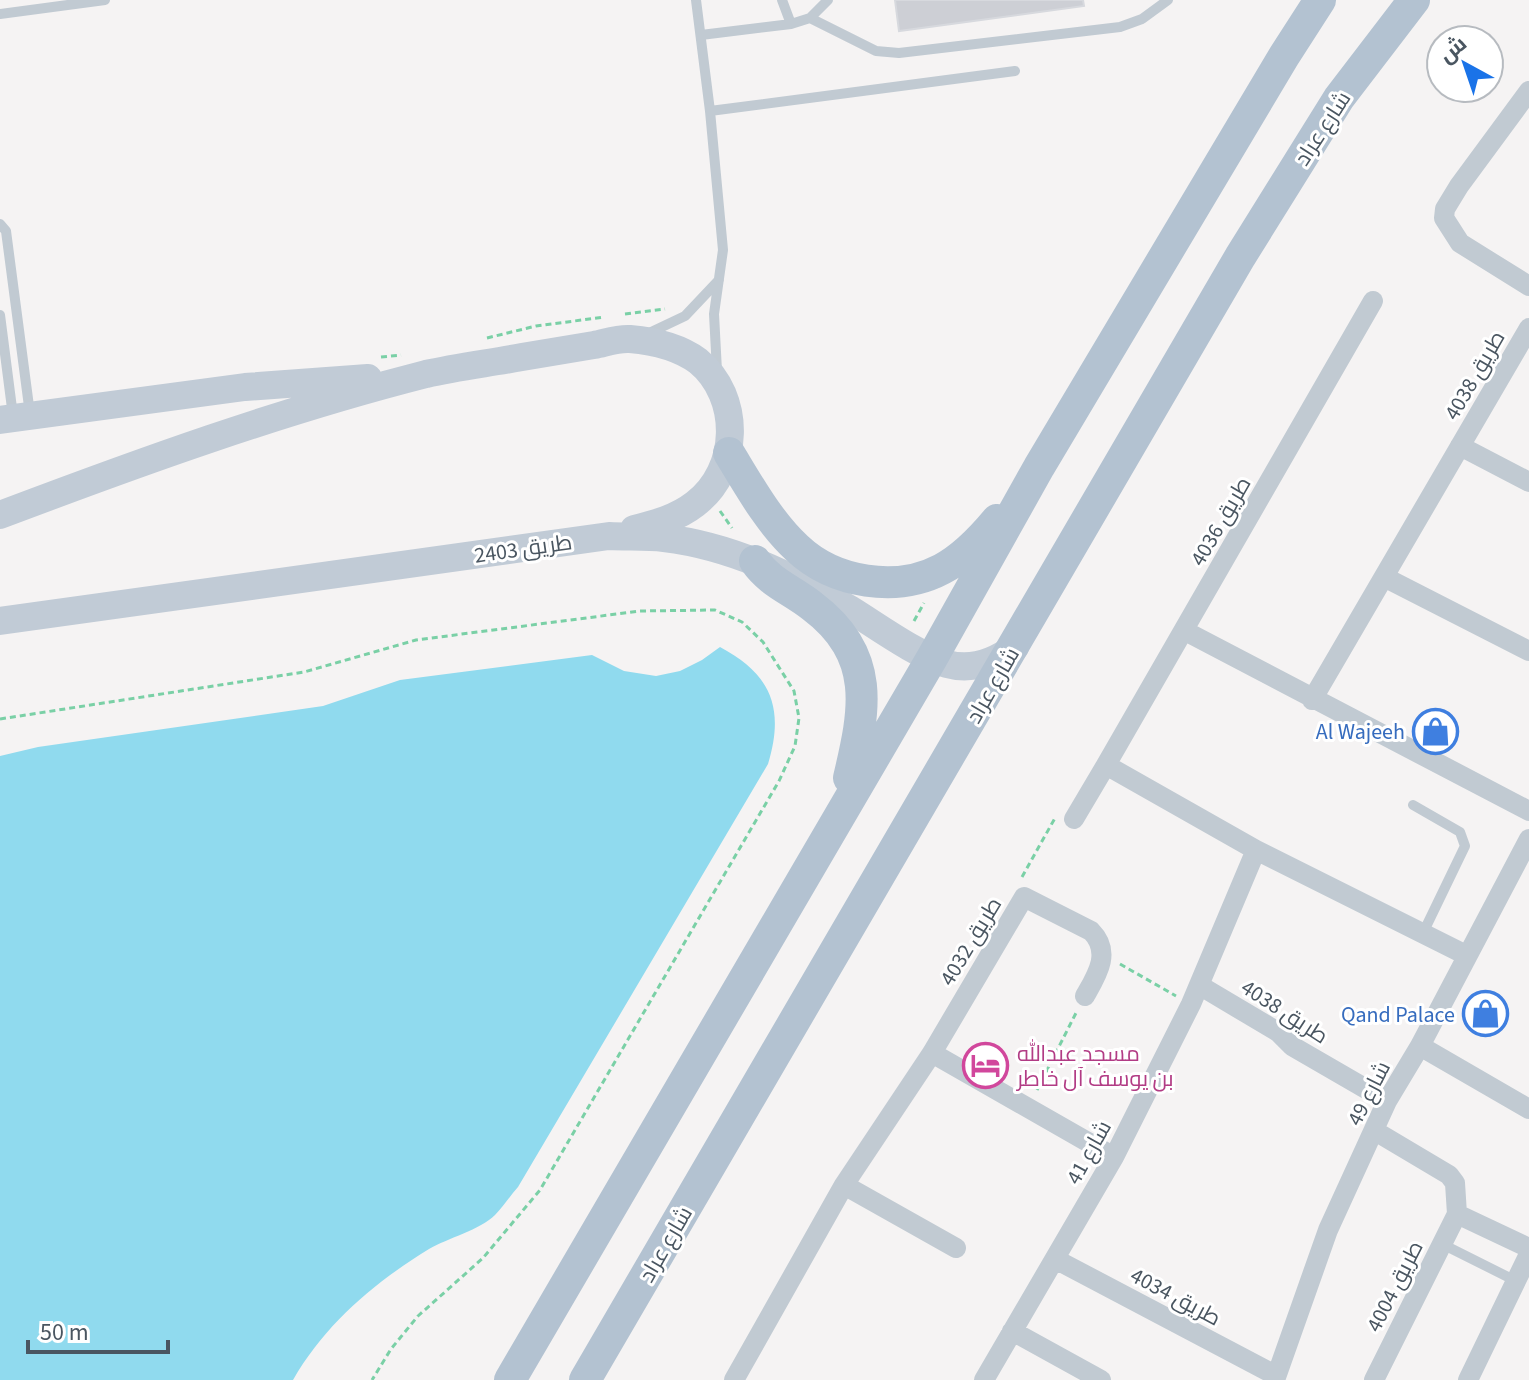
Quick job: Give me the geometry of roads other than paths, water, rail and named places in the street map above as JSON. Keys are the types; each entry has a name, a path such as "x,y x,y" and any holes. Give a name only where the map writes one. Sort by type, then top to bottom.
{"main road":[{"path":"510,1380 932,658 1039,467 1320,0"},
{"name":"شارع عراد","path":"585,1380 1240,257 1339,98 1414,0"},
{"path":"14,418 245,387 429,374 627,339 675,348 699,362 719,386 731,421 729,453 716,483 696,504 666,521 609,536"},
{"path":"0,515 225,433 429,374"},
{"path":"729,453 765,508 798,549 844,576 870,582 897,582 923,577 942,569 968,550 995,523 1039,467"},
{"name":"طريق 2403","path":"0,621 609,536 663,538 715,547 755,561 807,585 932,658 960,666 990,662 1015,647"},
{"path":"755,561 769,579 812,606 832,624 850,650 862,681 864,708 843,808"}],"street":[{"path":"1525,104 1459,186 1445,209 1444,218 1460,243 1529,286"},
{"name":"طريق 4036","path":"1074,819 1373,301"},
{"name":"طريق 4038","path":"1312,700 1529,328"},
{"name":"طريق 4038","path":"1460,446 1529,482"},
{"path":"1384,577 1529,651"},
{"path":"1185,631 1529,811"},
{"path":"1106,765 1256,850 1466,955"},
{"name":"شارع 49","path":"1275,1377 1328,1230 1387,1101 1420,1046 1466,955 1522,871 1529,839"},
{"name":"شارع 41","path":"984,1380 1114,1157 1191,1004 1256,850"},
{"name":"طريق 4032","path":"734,1380 844,1185 932,1053 1024,897 1091,931 1101,944 1101,965 1085,996"},
{"name":"طريق 4038","path":"1199,985 1278,1032 1292,1046 1387,1101"},
{"path":"1420,1046 1529,1109"},
{"path":"932,1053 1114,1157"},
{"path":"1375,1131 1449,1175 1455,1183 1457,1214 1529,1251 1468,1380"},
{"path":"844,1185 956,1248"},
{"name":"طريق 4004","path":"1374,1380 1457,1214"},
{"name":"طريق 4034","path":"1055,1259 1275,1377"},
{"path":"1012,1331 1101,1380"}],"lane":[{"path":"0,14 105,0"},
{"path":"696,0 723,250 714,314 714,356 719,386"},
{"path":"782,0 791,24"},
{"path":"701,35 791,24 810,18 828,0"},
{"path":"810,18 876,51 899,53 1120,27 1142,19 1168,0"},
{"path":"710,111 1015,71"},
{"path":"0,224 6,231 14,418"},
{"path":"627,339 657,331 685,316 721,278"},
{"path":"0,315 14,418"},
{"path":"1413,805 1460,832 1465,846 1423,933"},
{"path":"1442,1244 1516,1281"}],"water":[{"path":"720,647 751,669 770,695 775,726 768,764 518,1187 495,1215 481,1225 429,1249 370,1290 320,1340 293,1380 0,1380 0,756 38,747 323,706 400,680 592,655 624,671 656,676 680,671"}],"place":[{"name":"Al Wajeeh","path":"1436,731"},
{"name":"Qand Palace","path":"1486,1014"},
{"name":"مسجد عبدالله بن يوسف آل خاطر","path":"986,1066"}]}
